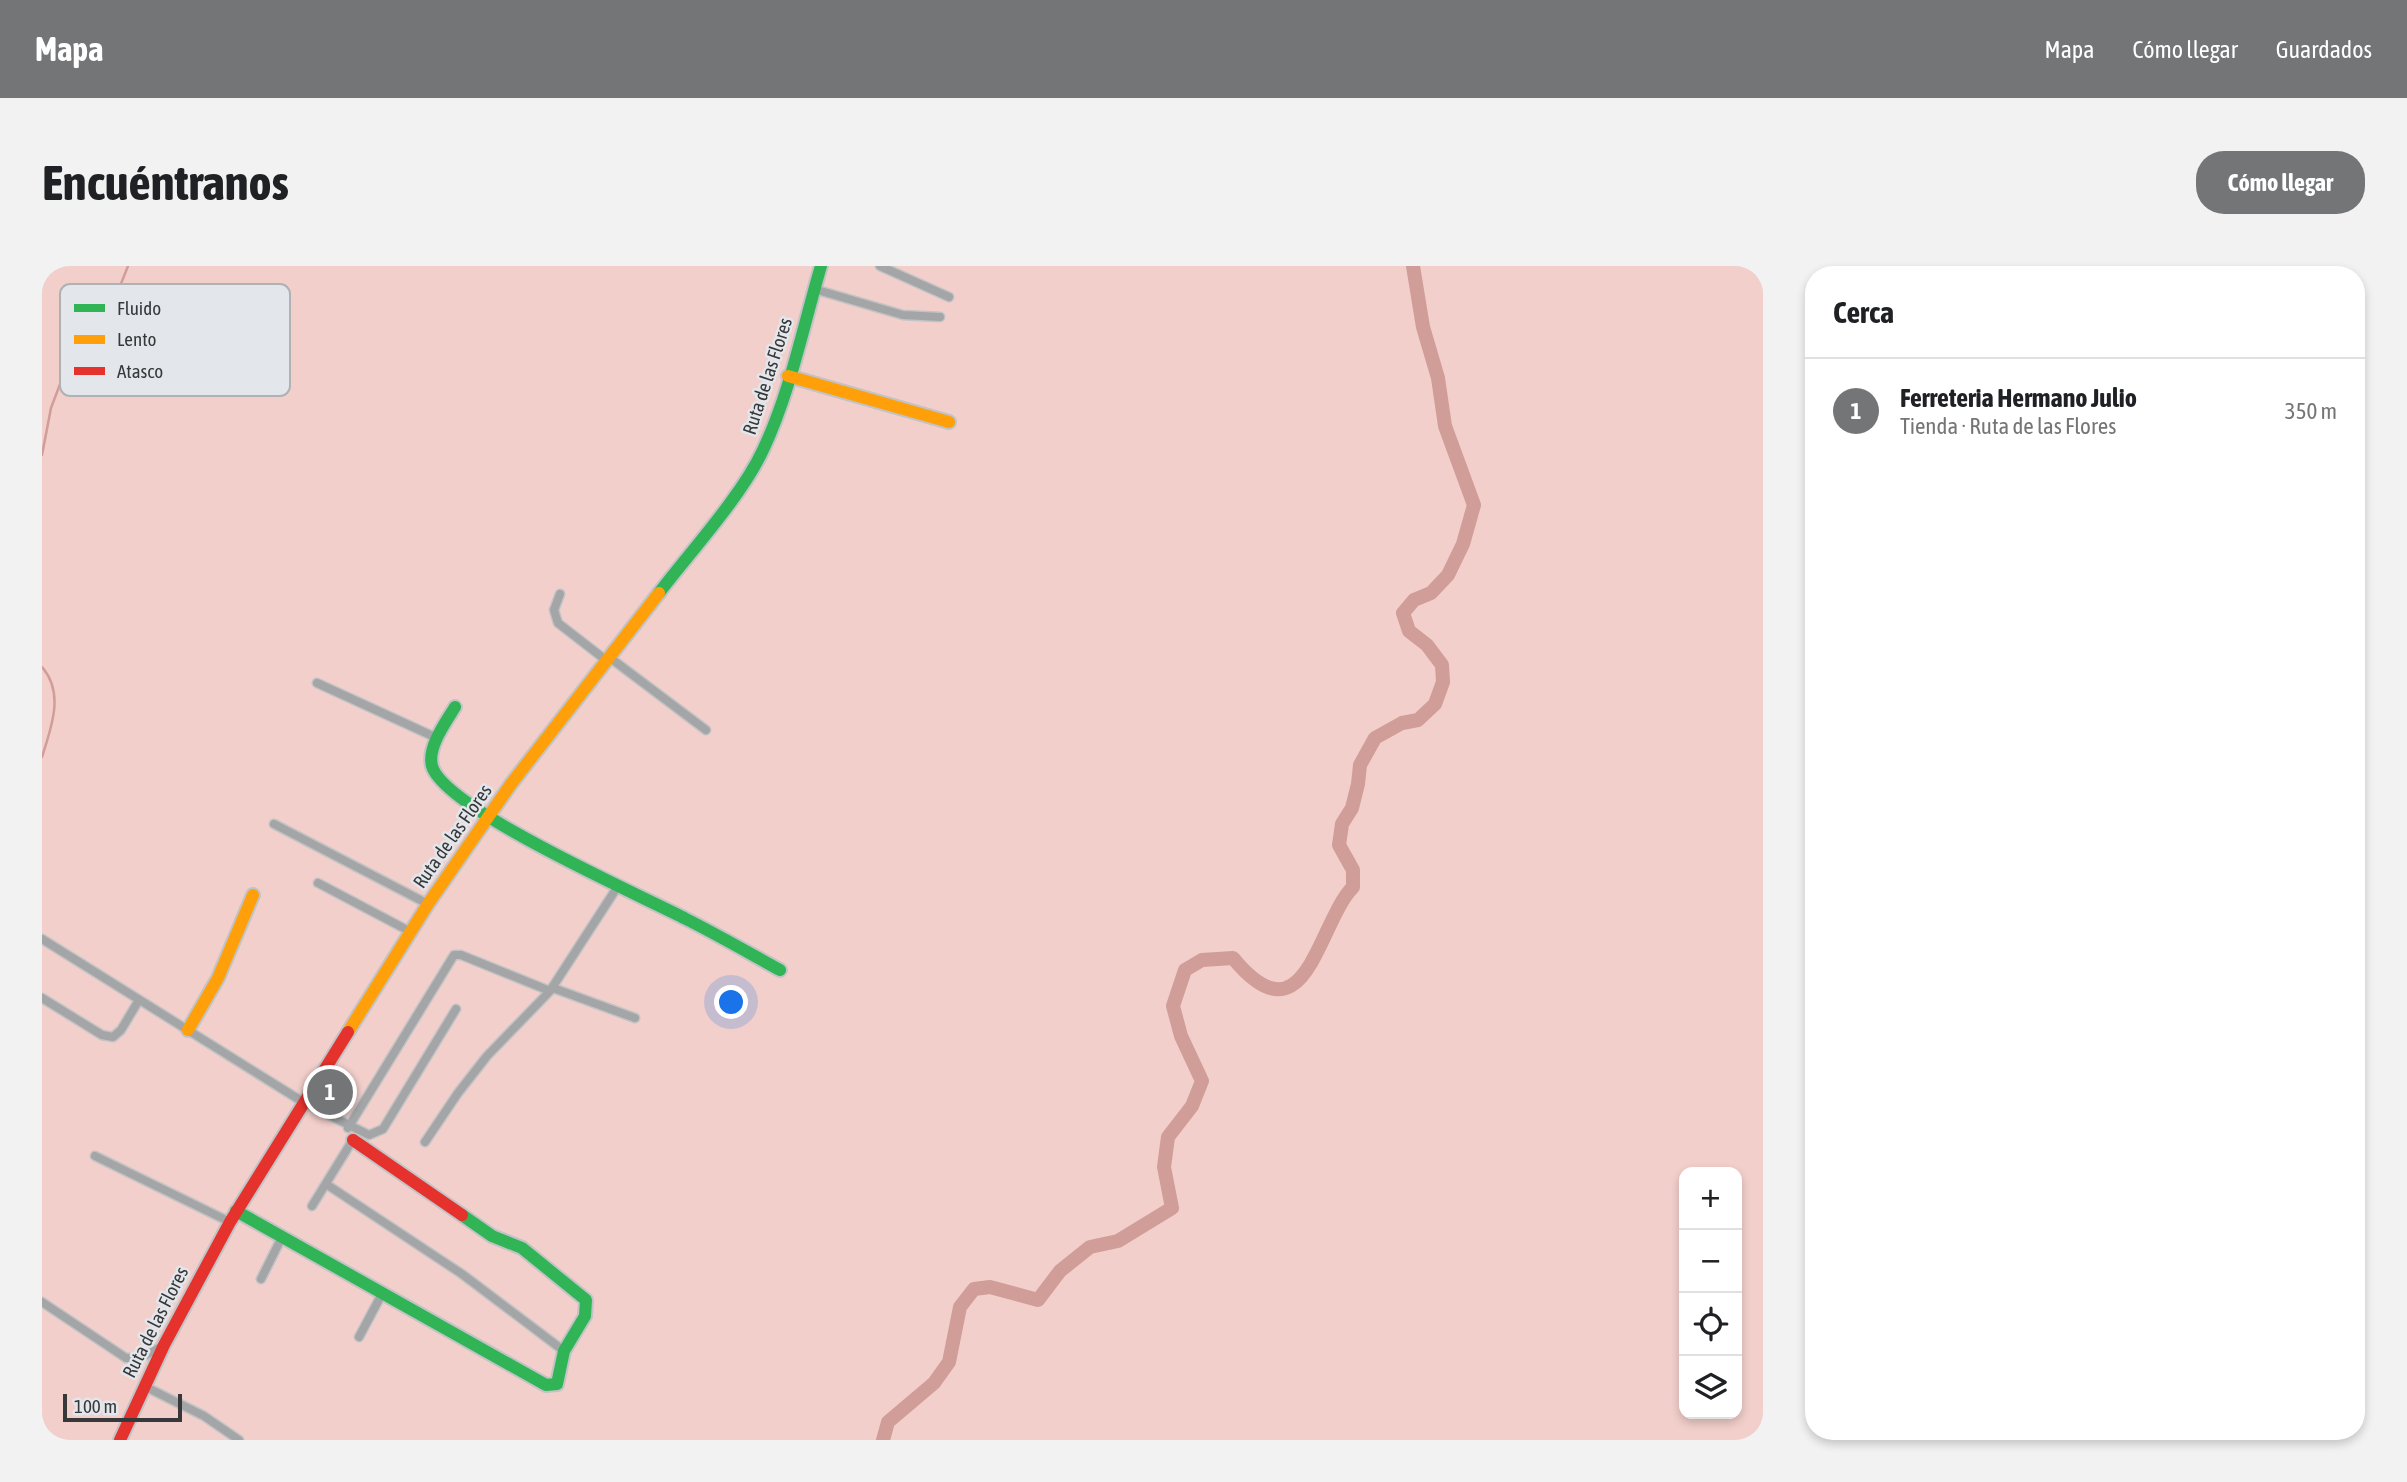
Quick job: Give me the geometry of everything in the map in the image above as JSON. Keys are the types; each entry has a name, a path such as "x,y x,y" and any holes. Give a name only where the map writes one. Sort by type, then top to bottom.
{"street":[{"name":"Ruta de las Flores","path":"120,1440 164,1345 233,1217 428,904 490,815 748,476 774,424 821,266"},
{"path":"880,266 949,297"},
{"path":"814,289 903,315 940,317"},
{"path":"788,376 949,422"},
{"path":"560,594 554,610 558,623 706,730"},
{"path":"317,683 437,738"},
{"path":"456,707 437,738 432,772 511,832 780,970"},
{"path":"274,824 428,904"},
{"path":"318,883 411,932"},
{"path":"425,1142 487,1056 551,989 618,886"},
{"path":"188,1030 218,978 253,895"},
{"path":"42,939 352,1133 492,1236 522,1248 579,1292 588,1307 564,1351 557,1384 546,1385 282,1237 94,1156"},
{"path":"312,1206 454,955 461,955 635,1018"},
{"path":"42,998 102,1035 113,1037 121,1030 139,1000"},
{"path":"352,1133 374,1135 383,1129 456,1009"},
{"path":"326,1184 462,1274 564,1351"},
{"path":"261,1279 282,1237"},
{"path":"359,1337 383,1292"},
{"path":"42,1302 126,1357 141,1358 164,1345"},
{"path":"144,1387 192,1410 239,1440"}],"shaded area":[{"path":"42,266 1763,266 1763,1440 42,1440"}],"waterway":[{"path":"121,284 128,266"},
{"path":"883,1440 888,1422 934,1383 949,1362 960,1307 974,1289 990,1287 1038,1300 1060,1271 1090,1247 1118,1241 1172,1208 1164,1167 1168,1137 1192,1106 1202,1081 1181,1036 1173,1006 1185,970 1202,960 1233,958 1258,982 1278,989 1294,984 1307,969 1341,904 1353,887 1353,870 1339,845 1342,824 1352,808 1360,765 1375,738 1402,723 1418,720 1435,704 1443,682 1442,665 1427,645 1409,631 1403,613 1414,600 1431,593 1448,575 1463,544 1474,505 1445,426 1438,378 1423,327 1413,266"},
{"path":"42,455 51,408 60,384"},
{"path":"42,667 49,677 54,699 52,723 42,757"}],"traffic: fast":[{"path":"659,593 729,505 763,450 788,383 821,266"},
{"path":"455,707 432,751 432,766 444,784 470,805 546,850 698,925 780,970"},
{"path":"236,1211 546,1385 557,1384 564,1351 585,1316 586,1300 522,1248 492,1236 462,1215"}],"traffic: slow":[{"path":"788,376 949,422"},
{"path":"348,1032 428,904 511,784 659,593"},
{"path":"188,1030 218,978 253,895"}],"traffic: jam":[{"path":"120,1440 164,1345 230,1222 348,1032"},
{"path":"353,1140 462,1215"}],"place":[{"name":"Ferreteria Hermano Julio","path":"330,1092"}]}
